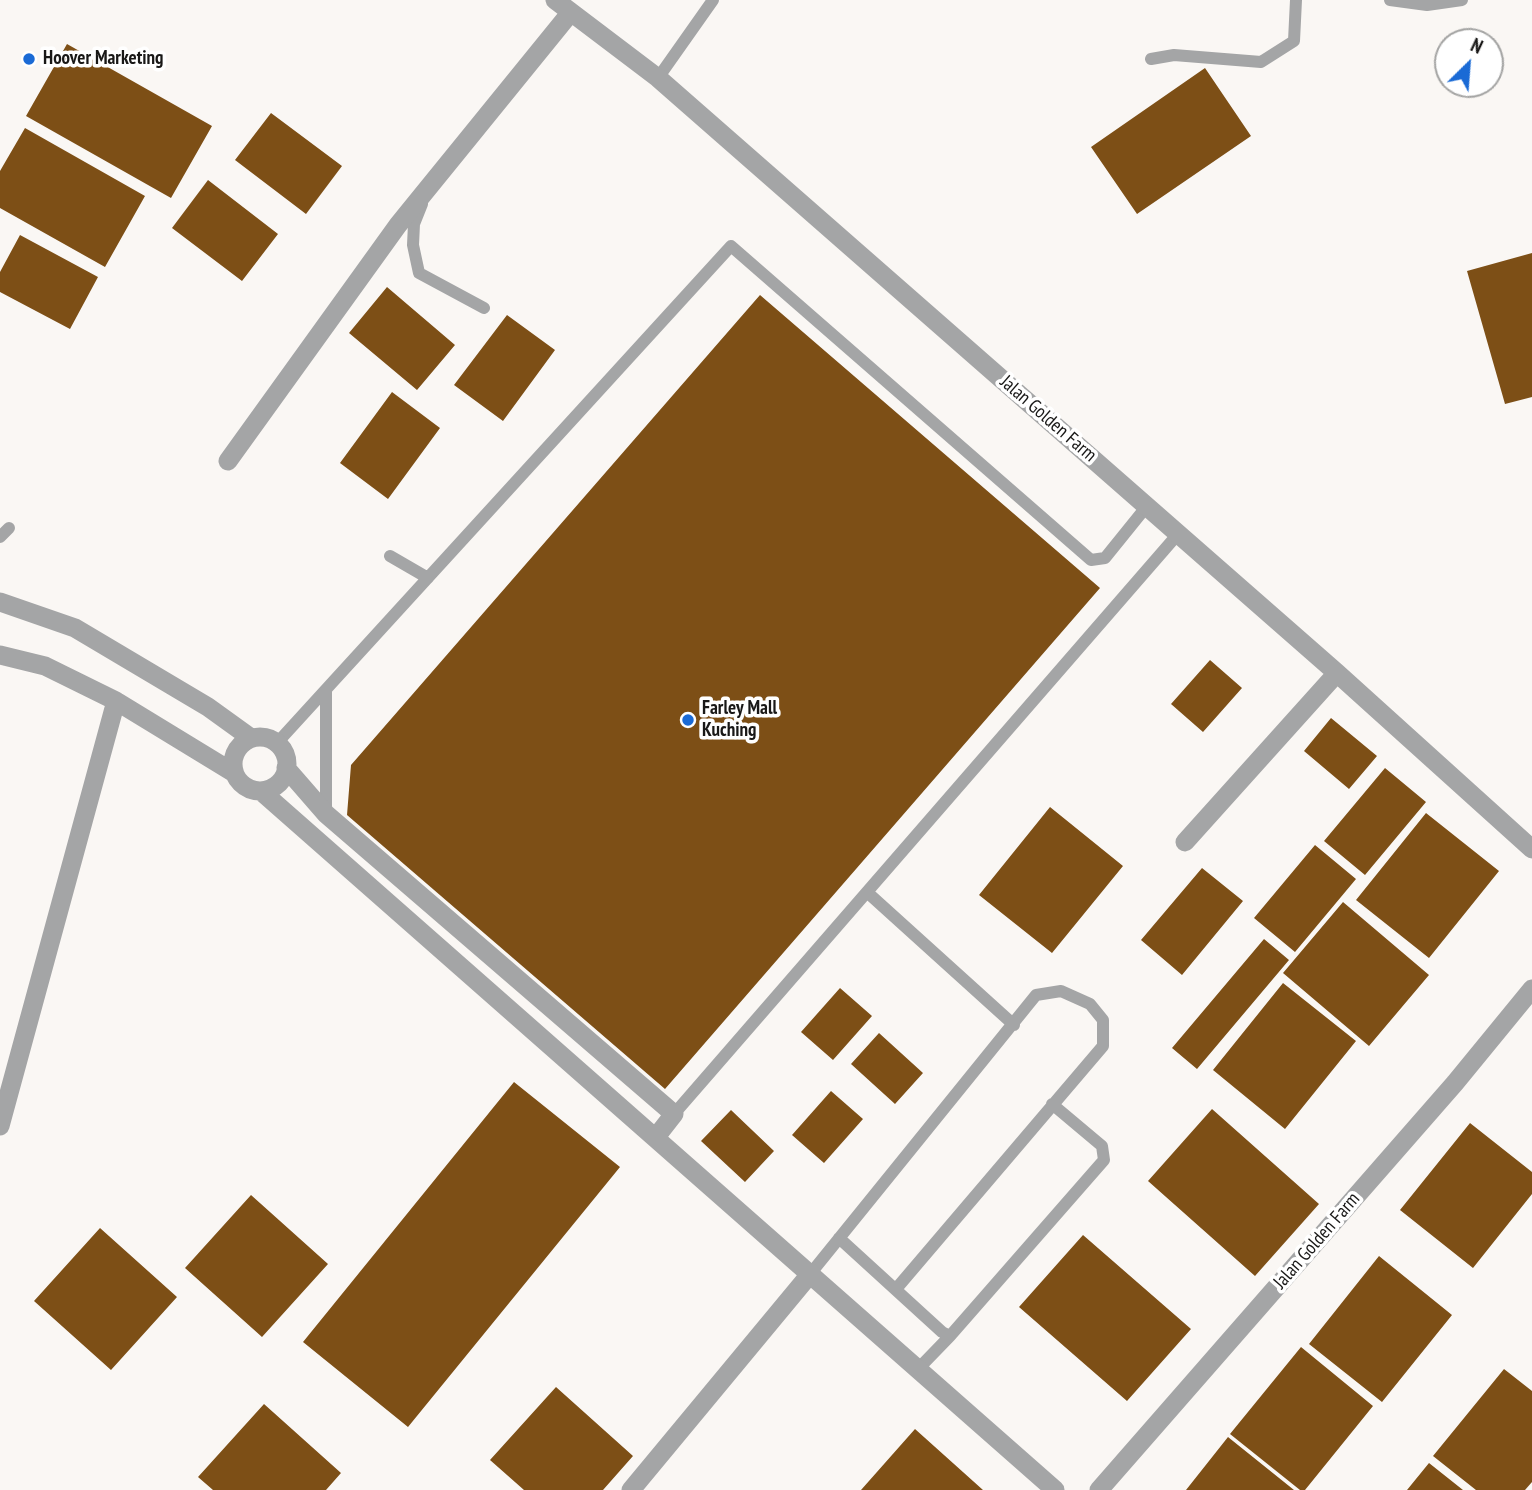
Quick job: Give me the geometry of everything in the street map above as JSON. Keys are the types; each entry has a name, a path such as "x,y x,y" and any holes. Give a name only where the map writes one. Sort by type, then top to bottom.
{"street":[{"name":"Jalan Golden Farm","path":"555,0 658,78 1337,673 1532,849"},
{"path":"228,461 429,187 571,12"},
{"path":"0,602 75,628 208,707 251,738 270,739 277,743 286,759 286,768 278,784 261,791"},
{"path":"0,655 45,666 116,701 234,773 245,786 261,791 1055,1490"},
{"path":"1185,842 1337,673"},
{"path":"0,1126 116,701"},
{"path":"234,773 237,748 251,738"},
{"path":"286,768 326,814 674,1114 656,1137"},
{"name":"Jalan Golden Farm","path":"1099,1490 1455,1083 1532,989"},
{"path":"631,1490 811,1273"}],"lane":[{"path":"658,78 713,0"},
{"path":"1151,59 1174,55 1261,62 1294,41 1296,0"},
{"path":"1390,0 1427,5 1462,0"},
{"path":"429,187 414,224 413,245 419,273 484,308"},
{"path":"277,743 731,246 1091,560 1105,558 1147,506"},
{"path":"674,1114 1178,534"},
{"path":"390,556 428,578"},
{"path":"326,690 326,814"},
{"path":"868,893 1014,1025"},
{"path":"811,1273 1036,995 1061,991 1090,1004 1103,1020 1103,1046 896,1289"},
{"path":"919,1368 1104,1160 1102,1146 1052,1104"},
{"path":"839,1238 942,1332 950,1336"}],"building":[{"path":"67,44 212,126 171,198 26,116"},
{"path":"1205,68 1251,136 1137,214 1091,147"},
{"path":"271,113 342,166 306,214 235,160"},
{"path":"25,128 145,196 105,267 0,208 0,171"},
{"path":"208,180 278,234 242,281 172,228"},
{"path":"20,235 98,277 70,329 0,292 0,272"},
{"path":"1532,253 1532,397 1505,404 1467,271"},
{"path":"387,287 455,345 417,390 349,333"},
{"name":"Farley Mall Kuching","path":"760,295 1100,588 665,1089 347,815 351,765"},
{"path":"507,315 555,350 503,421 454,385"},
{"path":"392,392 440,428 388,499 340,463"},
{"path":"1210,660 1242,688 1203,732 1171,704"},
{"path":"1331,718 1377,756 1349,789 1304,751"},
{"path":"1385,768 1426,802 1365,875 1324,841"},
{"path":"1050,807 1123,866 1052,953 979,895"},
{"path":"1426,813 1499,871 1429,958 1356,900"},
{"path":"1315,845 1356,879 1295,952 1254,918"},
{"path":"1202,868 1243,901 1182,975 1141,940"},
{"path":"1343,902 1429,975 1369,1046 1283,973"},
{"path":"1264,939 1289,960 1197,1069 1172,1048"},
{"path":"1283,983 1356,1041 1285,1129 1213,1070"},
{"path":"840,988 872,1016 833,1060 801,1032"},
{"path":"879,1033 923,1073 895,1104 851,1064"},
{"path":"514,1082 620,1167 408,1427 303,1342"},
{"path":"831,1091 863,1119 824,1163 792,1135"},
{"path":"1212,1109 1319,1204 1255,1276 1148,1181"},
{"path":"731,1110 774,1151 745,1182 701,1141"},
{"path":"1470,1123 1532,1172 1532,1194 1473,1268 1400,1210"},
{"path":"251,1195 328,1264 262,1337 185,1268"},
{"path":"100,1228 177,1297 111,1370 34,1301"},
{"path":"1083,1235 1191,1329 1127,1401 1019,1307"},
{"path":"1379,1256 1452,1315 1382,1402 1309,1344"},
{"path":"1301,1347 1373,1406 1305,1490 1300,1490 1230,1434"},
{"path":"1504,1369 1532,1391 1532,1482 1525,1490 1476,1490 1433,1456"},
{"path":"556,1387 633,1456 603,1490 524,1490 490,1460"},
{"path":"264,1404 341,1473 326,1490 213,1490 198,1477"},
{"path":"915,1429 983,1490 861,1490"},
{"path":"1228,1437 1294,1490 1186,1490"},
{"path":"1429,1463 1463,1490 1407,1490"}],"place":[{"name":"Hoover Marketing","path":"29,59"},
{"name":"Farley Mall Kuching","path":"688,720"}]}
